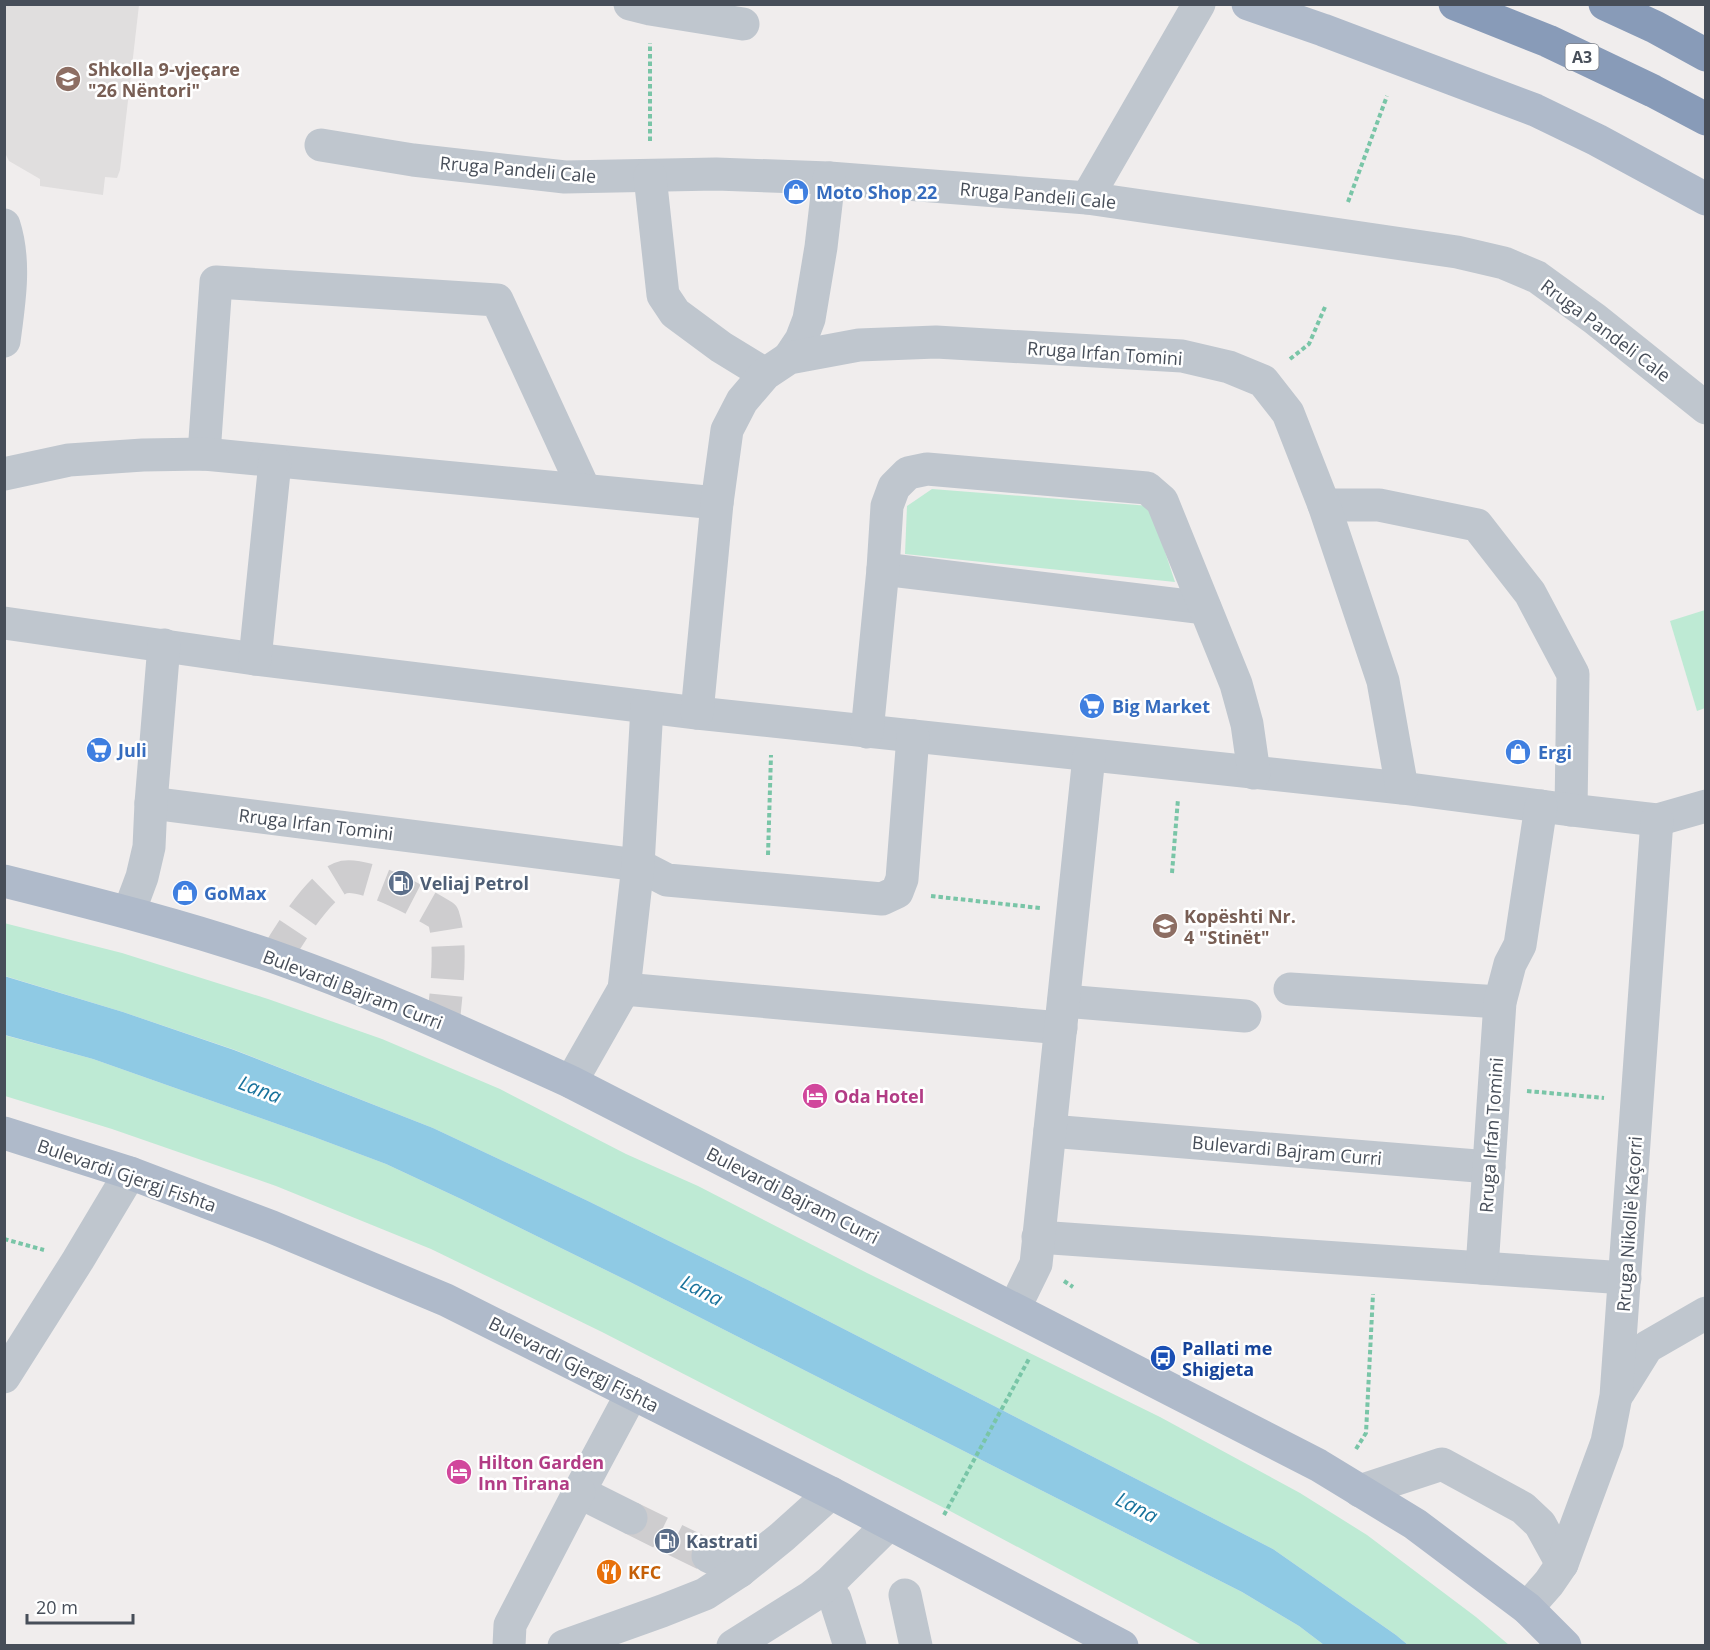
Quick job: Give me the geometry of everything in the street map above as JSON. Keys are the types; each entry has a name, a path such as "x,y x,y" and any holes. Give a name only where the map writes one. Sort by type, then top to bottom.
{"highway":[{"name":"A3","path":"1455,4 1548,41 1706,119"},
{"path":"1605,4 1655,27 1706,55"}],"main road":[{"path":"1248,4 1535,110 1597,140 1706,199"},
{"name":"Bulevardi Bajram Curri","path":"4,881 129,912 276,957 443,1024 571,1082 1308,1460 1415,1524 1527,1608 1565,1646"},
{"name":"Bulevardi Gjergj Fishta","path":"4,1133 130,1173 272,1227 446,1300 831,1492 1122,1646"}],"street":[{"path":"1087,198 1199,4"},
{"path":"640,7 743,24"},
{"name":"Rruga Pandeli Cale","path":"321,145 413,160 565,177 716,174 829,178 1087,198 1457,252 1504,263 1537,277 1595,319 1706,408"},
{"path":"650,176 663,295 675,313 721,347 777,366"},
{"path":"697,713 717,503 728,430 742,401 801,340 809,319 821,248 829,178"},
{"path":"4,225 11,257 4,341"},
{"path":"204,454 216,282 497,300 584,489"},
{"name":"Rruga Irfan Tomini","path":"777,366 859,345 936,342 1182,356 1229,367 1263,381 1288,413 1324,505 1383,681 1402,788"},
{"path":"4,474 69,460 204,454 717,503"},
{"path":"255,659 275,462"},
{"path":"867,732 887,506 894,487 908,473 927,469 1147,488 1162,501 1236,684 1247,724 1254,773"},
{"name":"Rruga Irfan Tomini","path":"1324,505 1379,505 1477,525 1530,593 1573,674 1556,808 1520,945 1510,964 1500,1002 1482,1268"},
{"path":"883,569 1205,608"},
{"path":"4,623 255,659 697,713 1402,788 1657,820 1706,806"},
{"path":"129,912 142,877 149,847 164,645"},
{"path":"571,1082 624,989 638,865 647,707"},
{"path":"897,892 902,879 913,736"},
{"path":"1014,1309 1036,1264 1089,756"},
{"name":"Rruga Irfan Tomini","path":"151,803 638,865 667,880 882,899 897,892"},
{"name":"Rruga Nikollë Kaçorri","path":"1527,1608 1562,1564 1607,1442 1616,1396 1657,820"},
{"path":"624,989 1062,1014 1245,1016"},
{"path":"1290,989 1500,1002"},
{"name":"Bulevardi Bajram Curri","path":"1050,1131 1489,1167"},
{"path":"4,1377 130,1173"},
{"path":"1038,1237 1625,1278"},
{"path":"1616,1396 1647,1347 1706,1313"},
{"path":"509,1646 510,1625 632,1393"},
{"path":"1350,1484 1442,1464 1523,1508 1540,1524 1562,1564"},
{"path":"579,1492 631,1518"},
{"path":"564,1646 705,1594 740,1571 831,1492"},
{"path":"733,1646 812,1597 889,1524"},
{"path":"708,1556 740,1571"},
{"path":"905,1595 916,1646"},
{"path":"835,1599 850,1646"}],"path":[{"path":"640,7 650,133"},
{"path":"1337,234 1387,96"},
{"path":"1309,344 1325,307"},
{"path":"766,889 772,721"},
{"path":"1172,873 1181,765"},
{"path":"897,892 1074,912"},
{"path":"1494,1088 1637,1101"},
{"path":"1350,1484 1366,1433 1374,1261"},
{"path":"942,1520 1030,1357"}],"shaded area":[{"name":"Shkolla 9-vjeçare \"26 Nëntori\"","path":"4,5 139,5 120,170 117,178 105,177 103,195 40,186 40,179 9,161 5,153"}],"green space":[{"path":"932,489 1150,506 1175,582 905,554 907,506"},
{"path":"1705,610 1705,708 1697,711 1670,621"},
{"path":"4,923 122,953 268,999 382,1039 500,1089 626,1154 698,1186 867,1273 1160,1417 1300,1493 1367,1535 1476,1617 1509,1645 1408,1645 1273,1549 752,1282 588,1201 433,1128 235,1050 123,1012 5,976"},
{"path":"4,1035 93,1059 386,1164 630,1282 1242,1592 1299,1626 1324,1645 1202,1645 950,1511 602,1332 431,1249 276,1186 112,1129 5,1096"}],"water":[{"name":"Lana","path":"4,976 123,1012 234,1050 433,1128 588,1201 752,1282 1273,1549 1408,1645 1324,1645 1299,1626 1242,1592 630,1282 386,1164 93,1059 5,1035"}],"tunnel":[{"path":"276,957 315,900 335,881 344,877 354,877 380,884 443,916 448,941 443,1025"},
{"path":"631,1518 708,1556"}],"place":[{"name":"Shkolla 9-vjeçare \"26 Nëntori\"","path":"68,79"},
{"name":"Moto Shop 22","path":"796,192"},
{"name":"Big Market","path":"1092,706"},
{"name":"Juli","path":"99,750"},
{"name":"Ergi","path":"1518,752"},
{"name":"Veliaj Petrol","path":"401,883"},
{"name":"GoMax","path":"185,893"},
{"name":"Kopështi Nr. 4 \"Stinët\"","path":"1165,926"},
{"name":"Oda Hotel","path":"815,1096"},
{"name":"Pallati me Shigjeta","path":"1163,1358"},
{"name":"Hilton Garden Inn Tirana","path":"459,1472"},
{"name":"Kastrati","path":"667,1541"},
{"name":"KFC","path":"609,1572"}]}
